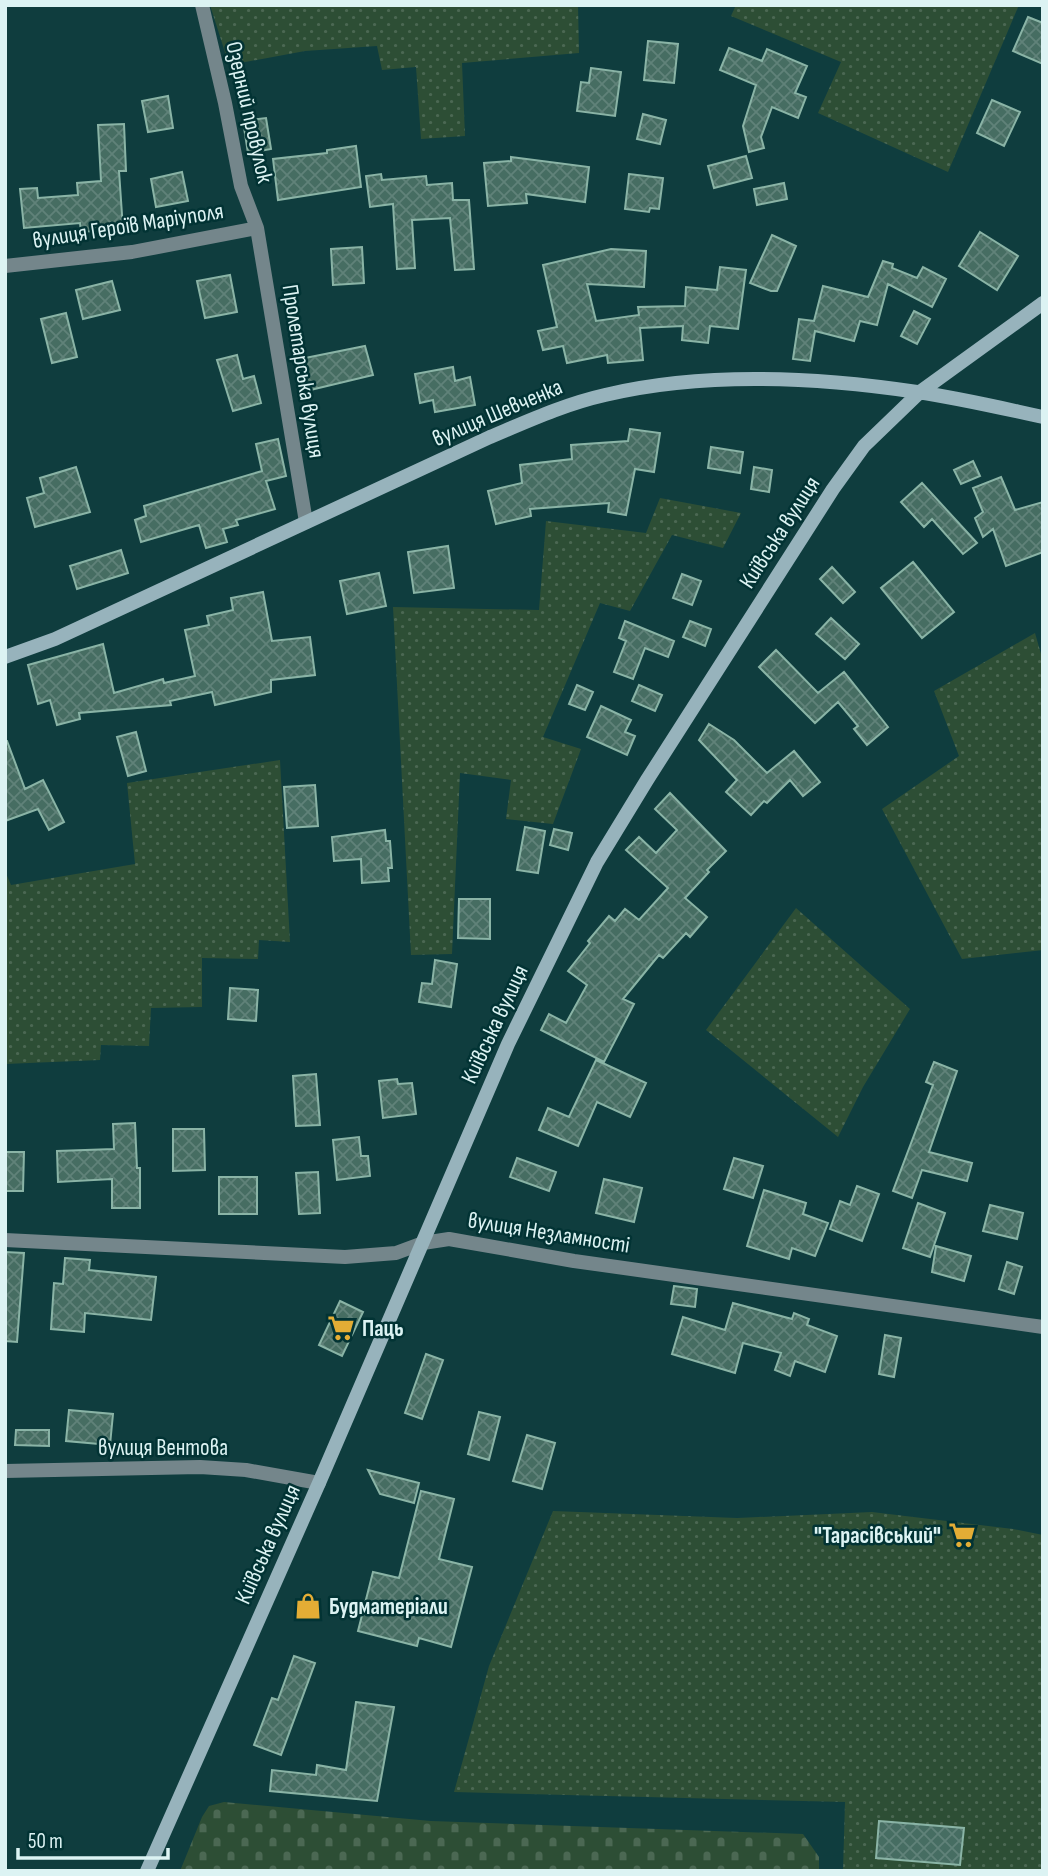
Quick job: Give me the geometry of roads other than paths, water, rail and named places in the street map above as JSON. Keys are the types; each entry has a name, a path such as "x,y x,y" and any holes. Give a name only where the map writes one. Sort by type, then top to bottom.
{"main road":[{"name":"Київська вулиця","path":"147,1871 319,1483 508,1044 597,862 646,780 833,489 864,446 920,392 1043,303"},
{"name":"вулиця Шевченка","path":"5,657 55,639 490,437 550,412 604,395 654,386 705,382 801,380 920,392 1043,417"}],"street":[{"name":"Озерний провулок","path":"202,5 241,186 257,228"},
{"name":"вулиця Героїв Маріуполя","path":"5,266 132,252 257,228"},
{"name":"Пролетарська вулиця","path":"257,228 306,522"},
{"name":"вулиця Незламності","path":"5,1240 345,1257 396,1253 423,1243 461,1240 588,1263 1043,1327"},
{"name":"вулиця Вентова","path":"5,1471 200,1467 246,1470 319,1483"}],"place":[{"name":"Паць","path":"341,1328"},
{"name":"\"Тарасівський\"","path":"962,1535"},
{"name":"Будматеріали","path":"308,1606"}]}
